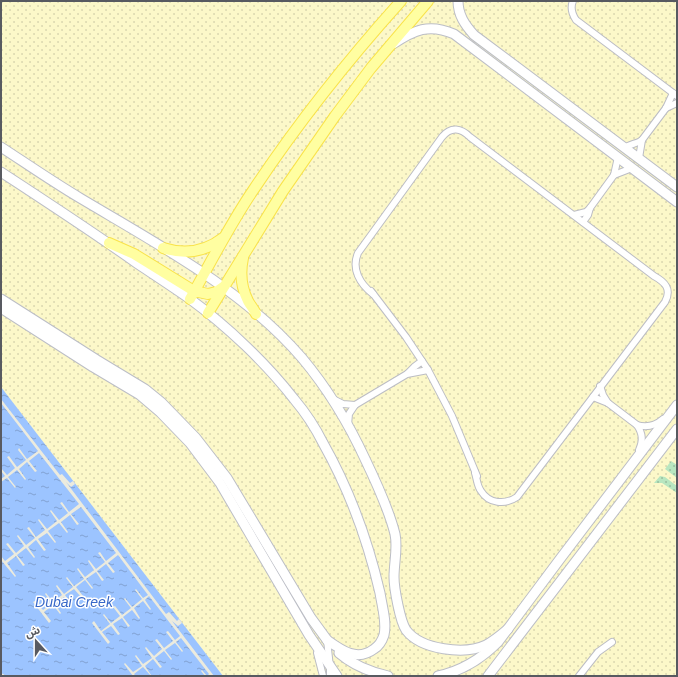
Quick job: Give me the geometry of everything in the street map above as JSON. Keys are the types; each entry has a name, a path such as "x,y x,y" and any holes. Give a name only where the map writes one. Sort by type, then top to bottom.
{"main road":[{"path":"192,295 254,190 303,119 340,72 401,1"},
{"path":"208,313 283,191 335,116 371,68 428,1"},
{"path":"458,1 459,13 463,21 474,35 677,187"},
{"path":"392,45 410,34 422,29 438,29 454,34 677,202"},
{"path":"1,147 223,287 256,314 286,341 302,358 332,399 348,425 371,471 395,535 397,550 394,579 400,618 406,630 415,639 440,648 465,650 476,649 487,645 508,629"},
{"path":"1,172 109,243 134,254 192,295 208,313 239,340 275,376 306,415 323,442 334,464 360,527 371,559 384,619 384,634 382,641 377,647 364,654 348,654 327,640"},
{"path":"163,248 180,252 196,251 212,246 226,236"},
{"path":"245,253 241,268 243,288 247,300 256,314"},
{"path":"192,295 216,292 223,287"},
{"path":"1,299 146,390 161,402 196,438 227,478 311,618 327,640 344,657 355,664 388,676"},
{"path":"1,308 93,367 140,395 160,412 190,443 220,482 330,672 337,676"},
{"path":"438,676 458,673 489,652 498,642 677,405"},
{"path":"490,674 677,429"}],"street":[{"path":"573,1 571,8 576,20 675,95 642,140 625,148"},
{"path":"666,108 677,103"},
{"path":"455,129 464,132 574,215 654,276 664,289 664,296 660,306 517,497 508,502 498,502 484,495 478,486 475,473 452,416 428,370 394,320 372,294 363,280 359,270 359,260 364,244 409,181 446,132 455,129"},
{"path":"639,158 642,140"},
{"path":"574,215 586,212 590,208 614,175 618,157"},
{"path":"614,175 632,168"},
{"path":"583,222 588,215 590,208"},
{"path":"348,425 349,414 355,405 407,374 422,361"},
{"path":"407,374 428,370"},
{"path":"600,386 608,403"},
{"path":"593,397 608,403 637,425 642,434 642,445 629,469"},
{"path":"332,399 343,404 355,405"},
{"path":"637,425 648,427 658,423 677,405"},
{"path":"309,635 320,658 323,676"},
{"path":"327,640 330,672"},
{"path":"579,676 598,652 612,642"}],"sand":[{"path":"1,1 677,1 677,676 223,676 1,387"}],"green space":[{"path":"671,461 677,465 677,478 665,469"},
{"path":"660,476 665,477 677,486 677,493 662,483 654,483"}],"water":[{"name":"Dubai Creek","path":"1,387 223,676 7,676 1,673"}],"pier":[{"path":"1,399 60,475 62,474 70,483 73,481 75,484 71,487 66,482 166,614 169,612 177,621 179,619 182,623 178,626 172,621 214,676 207,676 209,674 181,638 176,642 183,651 182,652 175,643 165,650 172,659 171,660 164,651 155,658 162,667 160,668 153,659 145,666 151,676 143,667 134,674 136,676 133,676 124,664 125,663 133,672 142,666 135,656 136,655 143,664 152,658 145,648 146,647 154,656 162,649 155,640 157,639 164,648 173,641 166,632 168,631 175,640 180,636 149,596 145,600 151,609 150,610 143,601 134,608 140,618 139,619 132,610 123,617 130,626 128,627 122,618 113,624 120,634 118,635 111,626 102,632 110,642 108,644 92,623 94,621 101,631 110,624 103,615 104,614 111,623 120,616 113,607 115,606 122,615 131,608 124,599 125,598 132,607 142,599 135,590 136,589 143,598 148,595 118,555 108,563 115,572 113,573 106,564 97,571 104,580 102,581 96,572 86,579 93,588 92,589 85,580 76,587 83,596 81,597 74,589 65,595 72,605 64,597 55,604 61,613 60,614 53,605 44,612 51,621 49,623 33,602 35,601 43,610 52,603 45,594 46,593 53,602 62,595 56,586 57,585 64,594 73,587 66,578 67,577 74,586 84,579 77,569 78,568 85,577 94,570 88,561 89,560 96,569 105,562 98,553 100,552 106,561 116,553 81,507 71,514 79,524 77,525 70,515 61,522 68,532 67,533 59,523 48,531 56,542 55,543 47,533 38,539 46,550 44,551 36,540 28,547 35,557 34,558 26,548 17,555 25,565 23,566 16,556 7,563 16,576 15,577 1,560 1,556 5,561 14,554 6,544 8,543 16,553 24,546 17,536 18,535 26,545 35,538 27,528 29,527 36,537 45,530 38,520 39,519 47,529 57,521 50,511 51,510 59,520 68,513 60,503 62,502 69,512 79,504 39,453 29,461 37,471 35,472 27,462 19,469 26,479 25,480 17,470 8,477 16,487 15,488 7,478 1,482 1,479 5,476 1,471 1,468 7,475 15,468 7,457 9,456 17,467 26,460 18,450 19,448 27,459 38,451 1,403"},
{"path":"202,670 207,676 205,676 201,671"}]}
